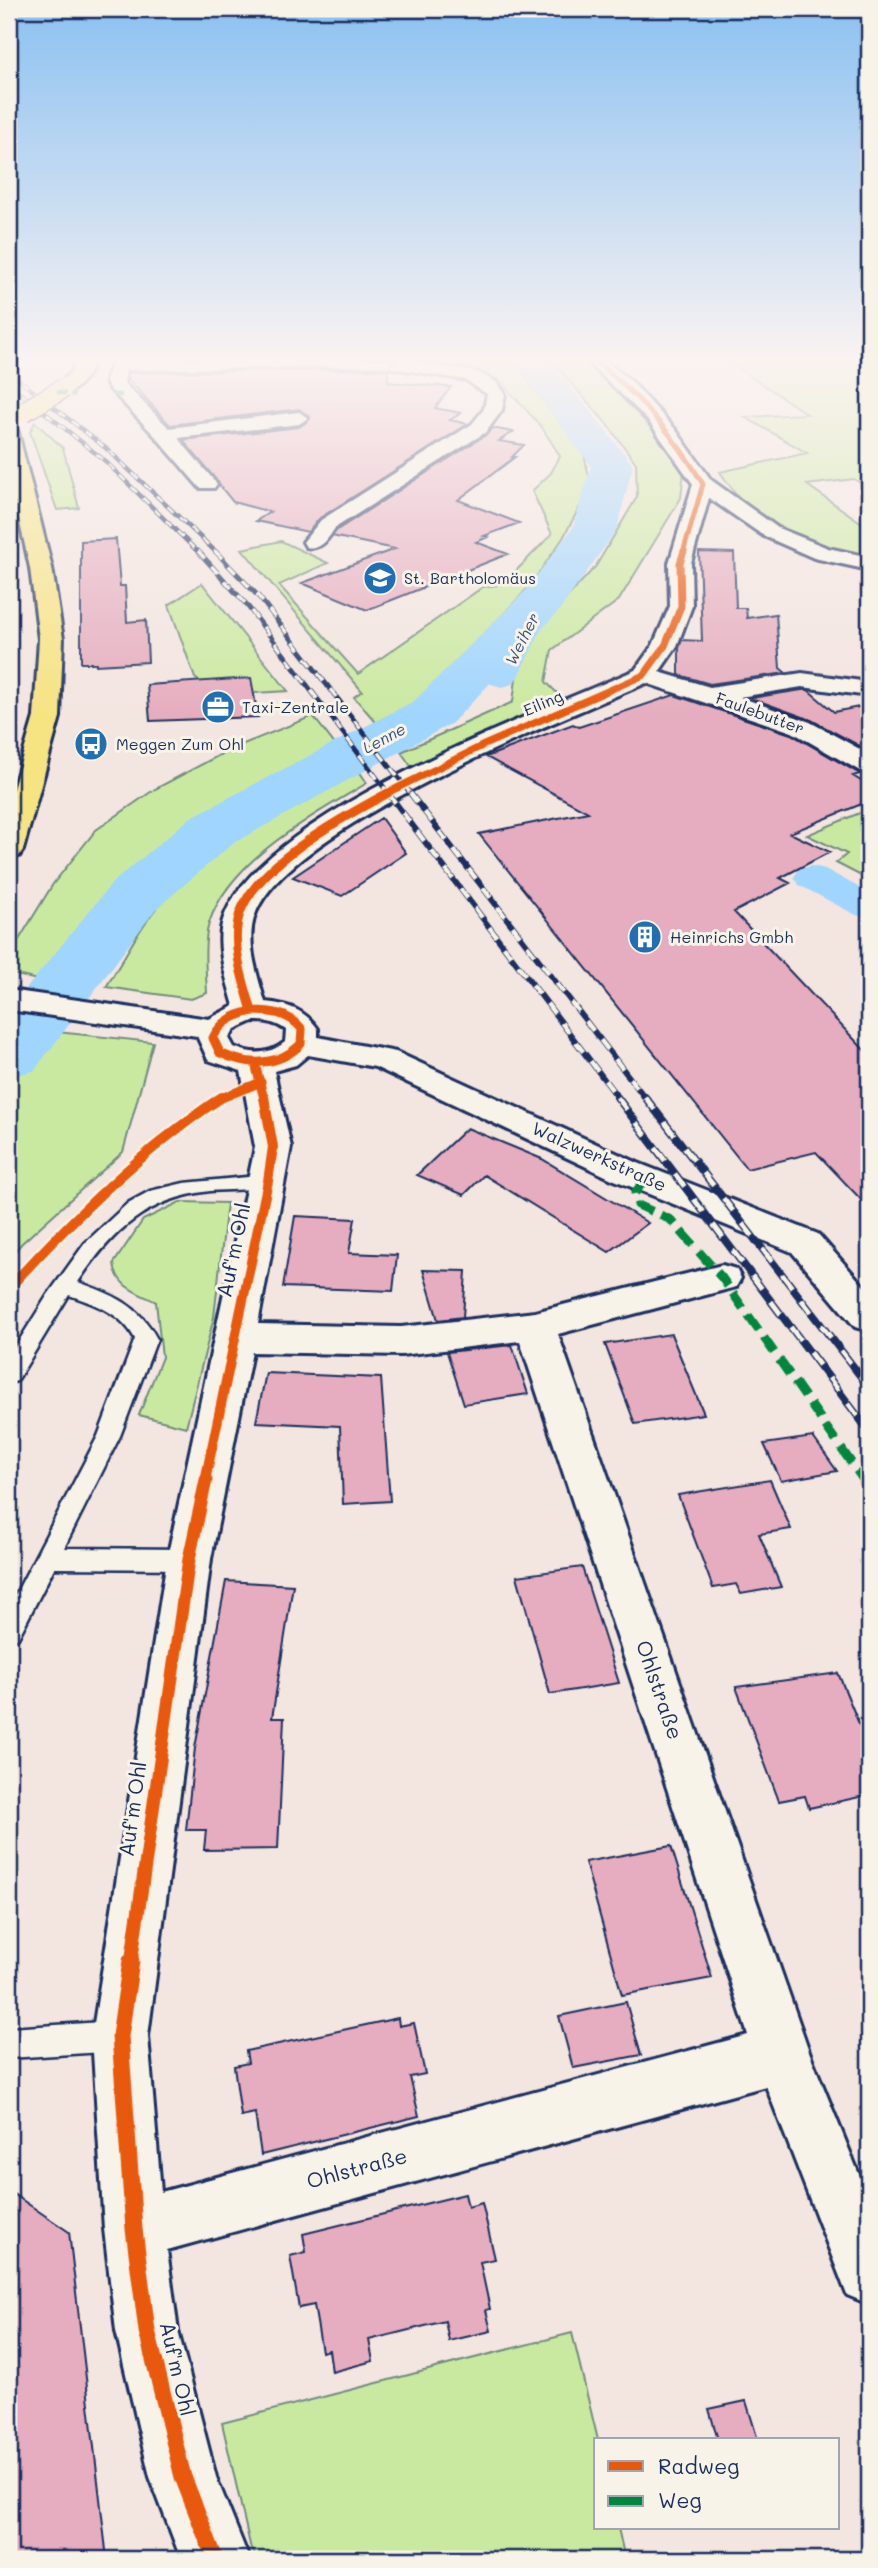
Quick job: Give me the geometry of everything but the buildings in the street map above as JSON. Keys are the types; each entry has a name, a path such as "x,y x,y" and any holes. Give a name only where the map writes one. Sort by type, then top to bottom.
{"main road":[{"path":"9,850 47,717 51,639 24,480"}],"street":[{"path":"203,480 207,485"},
{"path":"314,542 328,524 397,480"},
{"path":"701,480 771,532 822,553 869,563"},
{"path":"644,675 664,646 681,606 680,563 703,484"},
{"name":"Faulebutter","path":"644,675 801,727 869,765"},
{"name":"Eiling","path":"252,1012 239,965 239,917 257,884 296,848 337,820 403,784 644,675"},
{"path":"710,695 802,680 869,689"},
{"path":"9,1000 169,1021 216,1030"},
{"path":"252,1012 277,1013 297,1022 302,1029 301,1044 278,1060 255,1063 242,1062 220,1053 215,1046 216,1030 230,1018 252,1012"},
{"name":"Walzwerkstraße","path":"301,1044 384,1059 625,1171 806,1243 869,1317"},
{"name":"Auf'm Ohl","path":"215,2559 183,2477 147,2331 134,2229 120,2036 188,1559 273,1147 255,1063"},
{"path":"235,1338 401,1341 535,1326 722,1278"},
{"name":"Ohlstraße","path":"535,1326 782,2054 869,2273"},
{"name":"Ohlstraße","path":"134,2229 782,2054"}],"lane":[{"path":"9,1375 94,1244 126,1213 154,1196 192,1186 268,1181"},
{"path":"9,1631 109,1436 146,1339 141,1325 121,1308 67,1286"},
{"path":"45,1558 188,1559"},
{"path":"9,2043 120,2036"}],"green space":[{"path":"47,480 71,480 79,508 57,510"},
{"path":"544,480 590,480 591,486 563,538 529,587 423,700 380,727 354,697 362,691 242,549 281,541 328,563 279,585 358,674 483,587 503,584 552,534 532,491"},
{"path":"636,480 683,480 681,498 619,600 552,650 546,682 564,700 413,769 401,752 513,702 518,663 539,628 596,566 637,497"},
{"path":"725,480 847,480 807,485 869,528 869,556 837,549 790,532 748,506"},
{"path":"855,480 869,480 869,489"},
{"path":"202,583 288,691 219,695 195,678 169,605"},
{"path":"313,716 339,750 212,818 153,859 125,882 100,908 49,983 9,973 9,956 53,884 96,830 155,789 231,749"},
{"path":"357,768 367,783 276,841 235,879 220,900 207,931 207,993 191,999 106,987 146,921 183,880 254,826"},
{"path":"869,809 869,880 836,863 847,854 807,835"},
{"path":"9,1027 153,1042 123,1152 22,1243 9,1258"},
{"path":"180,1202 227,1203 214,1317 186,1427 139,1415 162,1357 156,1302 124,1284 114,1263 143,1220"},
{"path":"572,2333 598,2438 594,2438 594,2530 618,2530 625,2559 259,2559 251,2549 222,2423"}],"waterway":[{"name":"Lenne","path":"9,1056 134,896 211,831 433,712 542,601 595,528 608,480"},
{"name":"Weiher","path":"502,678 542,601"},
{"name":"Weiher","path":"812,877 869,907"}],"railway":[{"path":"124,480 199,553"},
{"path":"140,480 216,552"},
{"path":"198,551 246,604 389,794"},
{"path":"216,552 259,597 411,794"},
{"path":"388,793 619,1099"},
{"path":"410,793 646,1099"},
{"path":"617,1097 869,1431"},
{"path":"645,1097 869,1387"}],"marked path":[{"path":"645,1179 635,1193 638,1205 671,1220 722,1278 869,1488"}],"cycle path":[{"path":"252,1011 238,953 239,917 259,882 299,846 354,811 418,777 644,675 665,646 681,606 680,563 703,484 700,480"},
{"path":"252,1011 273,1012 292,1019 302,1029 301,1044 284,1058 263,1063 241,1061 220,1053 213,1038 219,1027 234,1017 252,1011"},
{"path":"215,2559 183,2477 147,2331 134,2229 120,2036 189,1559 273,1147 255,1063"},
{"path":"9,1288 64,1228 177,1127 226,1094 261,1082"}],"place":[{"name":"St. Bartholomäus","path":"380,578"},
{"name":"Taxi-Zentrale","path":"218,707"},
{"name":"Meggen Zum Ohl","path":"91,744"},
{"name":"Heinrichs Gmbh","path":"645,937"}]}
